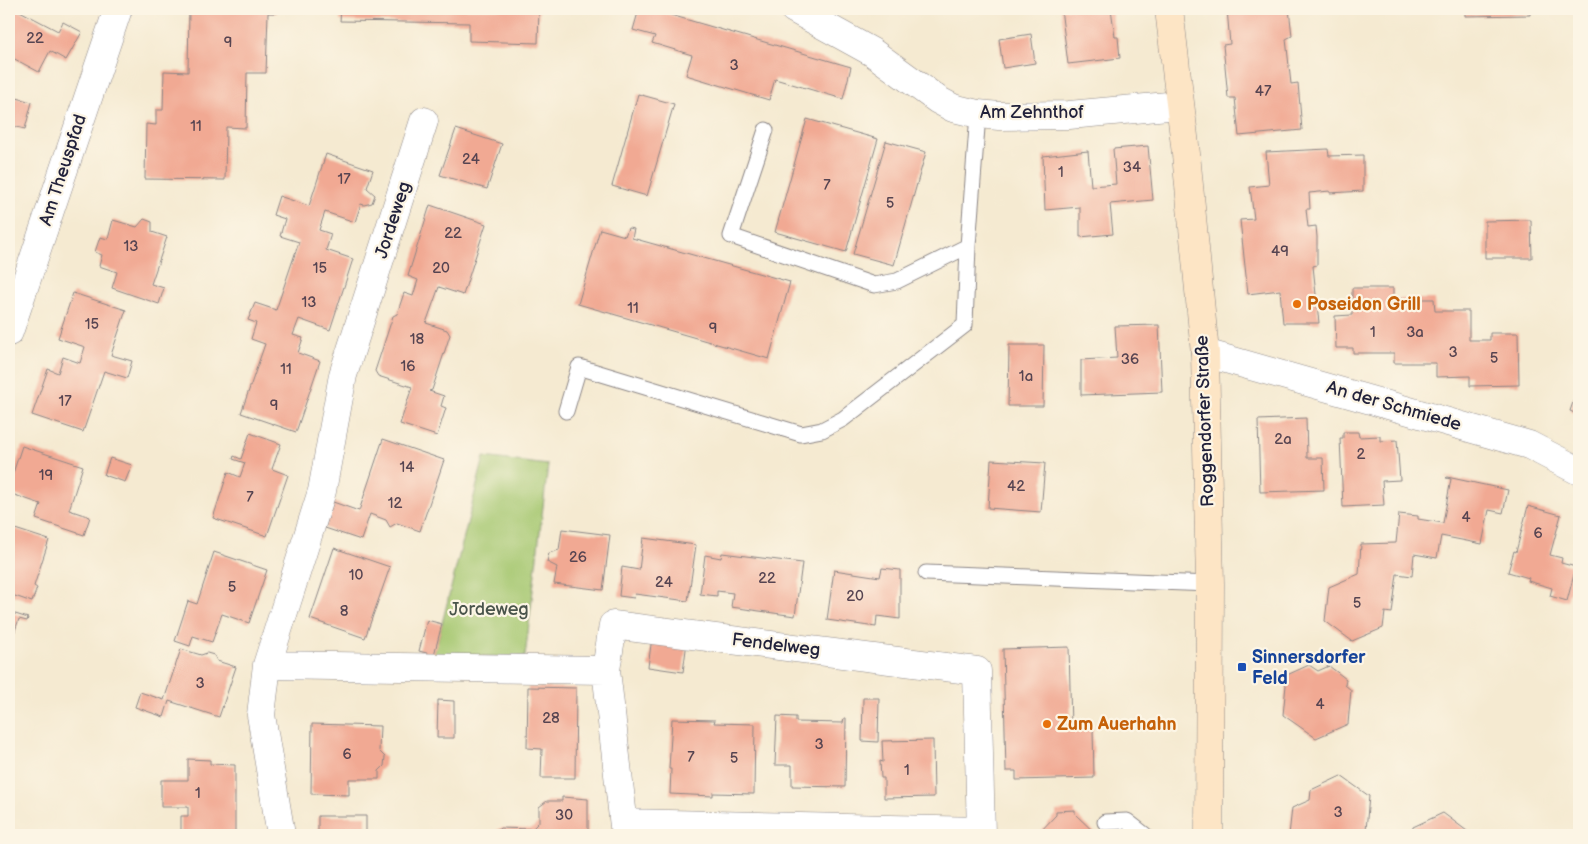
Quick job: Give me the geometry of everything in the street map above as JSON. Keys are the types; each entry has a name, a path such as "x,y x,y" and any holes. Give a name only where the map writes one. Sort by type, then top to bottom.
{"main road":[{"name":"Roggendorfer Straße","path":"1169,9 1186,154 1204,352 1210,584 1209,835"}],"street":[{"name":"Am Theuspfad","path":"9,332 118,9"},
{"name":"Am Zehnthof","path":"794,9 872,52 938,100 953,108 978,114 999,116 1069,115 1179,104"},
{"name":"Jordeweg","path":"281,835 261,715 267,665 322,491 343,375 424,121"},
{"name":"An der Schmiede","path":"1204,352 1529,445 1579,471"},
{"name":"Fendelweg","path":"613,625 977,670 981,833 624,829 606,670 613,625"},
{"path":"267,665 606,670"}],"lane":[{"path":"566,411 579,367 801,434 822,430 843,419 965,325 968,246 978,114"},
{"path":"766,130 731,236 874,285 897,281 968,246"},
{"path":"926,573 1210,584"},
{"path":"1104,822 1127,821 1145,835"}],"green space":[{"name":"Jordeweg","path":"484,457 548,465 525,657 434,655"}],"building":[{"path":"9,9 16,9 58,31 63,22 82,32 66,60 50,51 39,72 9,56"},
{"path":"189,9 277,9 277,13 268,13 266,73 247,73 246,128 226,127 225,180 145,179 146,124 156,125 156,110 163,110 164,71 188,72"},
{"path":"341,9 539,9 538,43 469,41 469,23 340,21"},
{"path":"639,9 650,9 851,67 843,99 775,79 769,100 686,75 692,55 652,43 655,36 633,30"},
{"path":"1061,9 1111,9 1115,37 1118,37 1120,58 1068,64"},
{"path":"1227,9 1289,9 1292,36 1286,39 1291,84 1298,83 1302,130 1239,136 1235,98 1228,98 1223,45 1230,44"},
{"path":"1465,9 1530,9 1530,15 1465,16"},
{"path":"1031,34 1035,63 1003,68 999,39"},
{"path":"638,94 674,104 647,196 612,186"},
{"path":"9,96 32,102 25,129 9,125"},
{"path":"807,119 878,139 846,252 775,232"},
{"path":"456,129 502,144 487,189 440,175"},
{"path":"886,141 926,152 894,265 853,254"},
{"path":"1148,146 1153,200 1110,204 1113,234 1080,237 1080,207 1045,210 1043,156 1088,151 1091,186 1116,184 1113,149"},
{"path":"1328,149 1329,156 1363,155 1363,191 1309,193 1310,209 1306,209 1308,227 1316,226 1317,237 1317,265 1313,266 1319,323 1283,323 1280,290 1248,294 1240,220 1254,219 1250,187 1269,185 1266,152"},
{"path":"326,154 373,170 367,188 375,195 372,203 361,204 355,222 325,212 319,230 331,234 326,250 353,259 330,330 299,319 293,335 303,338 298,353 320,361 296,432 241,413 265,344 251,339 256,323 248,320 255,303 276,310 299,242 280,236 285,219 273,215 279,196 309,206"},
{"path":"430,205 486,224 463,295 439,287 426,323 447,330 450,335 432,390 429,391 444,396 441,406 446,408 437,436 400,424 412,387 378,376 375,371 393,316 397,314 404,293 413,296 418,280 408,276"},
{"path":"144,219 152,222 152,232 167,237 151,284 164,288 159,304 112,288 117,272 99,266 102,255 95,252 100,237 108,239 113,220 137,227"},
{"path":"1531,220 1532,258 1485,258 1485,221"},
{"path":"628,228 634,229 632,238 790,282 769,359 578,304 600,229 625,236"},
{"path":"1352,288 1393,288 1393,299 1434,299 1435,311 1469,311 1469,340 1490,340 1490,333 1518,333 1519,385 1470,386 1470,376 1436,377 1436,363 1394,363 1394,353 1353,353 1353,348 1336,348 1335,316 1352,315"},
{"path":"73,293 126,310 111,355 132,361 127,378 104,371 83,432 32,415 48,369 58,373 63,357 80,363 85,347 58,338"},
{"path":"1159,325 1162,392 1081,395 1081,360 1117,358 1115,326"},
{"path":"1009,345 1044,345 1043,406 1008,406"},
{"path":"1579,385 1579,415 1570,411"},
{"path":"1306,418 1307,458 1323,458 1324,490 1260,492 1258,420"},
{"path":"1343,432 1358,432 1359,437 1380,436 1380,441 1397,440 1400,480 1382,481 1384,505 1343,507 1340,438 1343,438"},
{"path":"250,433 281,444 272,469 288,475 267,536 213,518 228,472 240,477 245,463 233,459 234,456 241,459"},
{"path":"383,439 444,460 420,531 397,523 390,527 386,520 370,514 361,540 325,528 333,502 359,511"},
{"path":"22,446 83,466 69,510 90,517 84,535 36,519 41,504 9,493 9,485"},
{"path":"110,458 132,465 125,482 104,475"},
{"path":"991,460 1045,463 1041,512 988,508"},
{"path":"1447,477 1508,490 1503,513 1489,510 1482,544 1441,536 1437,558 1414,554 1412,576 1397,574 1392,613 1385,612 1383,628 1352,641 1325,621 1329,587 1359,574 1361,544 1396,543 1399,514 1418,516 1418,519 1443,523 1451,479"},
{"path":"1528,506 1561,515 1550,555 1562,558 1561,563 1576,567 1567,601 1550,596 1552,588 1528,581 1529,578 1508,572 1514,551 1516,552"},
{"path":"9,527 49,540 34,586 37,588 32,602 9,594"},
{"path":"562,529 610,535 603,590 554,584 557,567 547,562 549,553 559,550"},
{"path":"643,538 696,545 688,601 635,594 634,598 619,596 622,567 639,570"},
{"path":"334,548 390,567 365,638 310,619"},
{"path":"214,552 267,570 249,623 222,614 212,642 193,636 190,646 175,641 188,601 197,604"},
{"path":"722,553 802,563 795,616 731,607 733,593 717,591 717,596 700,594 705,555 721,558"},
{"path":"882,568 900,570 900,619 877,616 876,627 827,620 834,570 880,577"},
{"path":"9,612 28,618 27,621 19,619 9,648"},
{"path":"427,620 442,624 434,655 419,651"},
{"path":"652,637 687,642 683,672 648,667"},
{"path":"1069,647 1071,728 1093,728 1094,778 1016,780 1016,771 1006,771 1003,649"},
{"path":"181,649 201,655 207,653 214,655 217,661 236,667 219,717 169,701 164,717 135,707 140,692 164,700"},
{"path":"1309,665 1318,671 1329,666 1346,679 1345,685 1351,690 1348,724 1316,738 1283,715 1287,675"},
{"path":"528,687 576,688 575,778 541,778 542,749 527,748"},
{"path":"863,698 879,698 878,742 862,741"},
{"path":"438,700 454,701 454,738 437,738"},
{"path":"777,716 796,717 796,722 843,723 844,718 846,718 845,787 792,786 792,765 775,765"},
{"path":"672,719 715,720 714,723 755,724 754,794 713,793 713,796 670,794 671,769 669,769"},
{"path":"312,724 380,726 379,751 385,757 384,766 379,771 379,779 349,779 349,795 311,794"},
{"path":"933,740 934,797 884,798 884,778 881,778 880,761 883,762 882,741"},
{"path":"188,759 210,760 210,764 235,765 235,835 181,835 181,816 188,816 188,807 161,807 161,780 188,780"},
{"path":"1341,776 1369,796 1366,830 1355,835 1289,835 1292,808 1310,800 1311,790"},
{"path":"562,797 588,799 588,835 492,835 500,828 532,829 539,822 539,807 547,801 562,801"},
{"path":"1075,810 1075,814 1097,835 1037,835 1056,815 1056,811"},
{"path":"1443,813 1471,835 1412,835 1413,827"},
{"path":"318,816 366,816 366,835 318,835"}],"place":[{"name":"Poseidon Grill","path":"1297,304"},
{"name":"Sinnersdorfer Feld","path":"1242,667"},
{"name":"Zum Auerhahn","path":"1047,724"}]}
